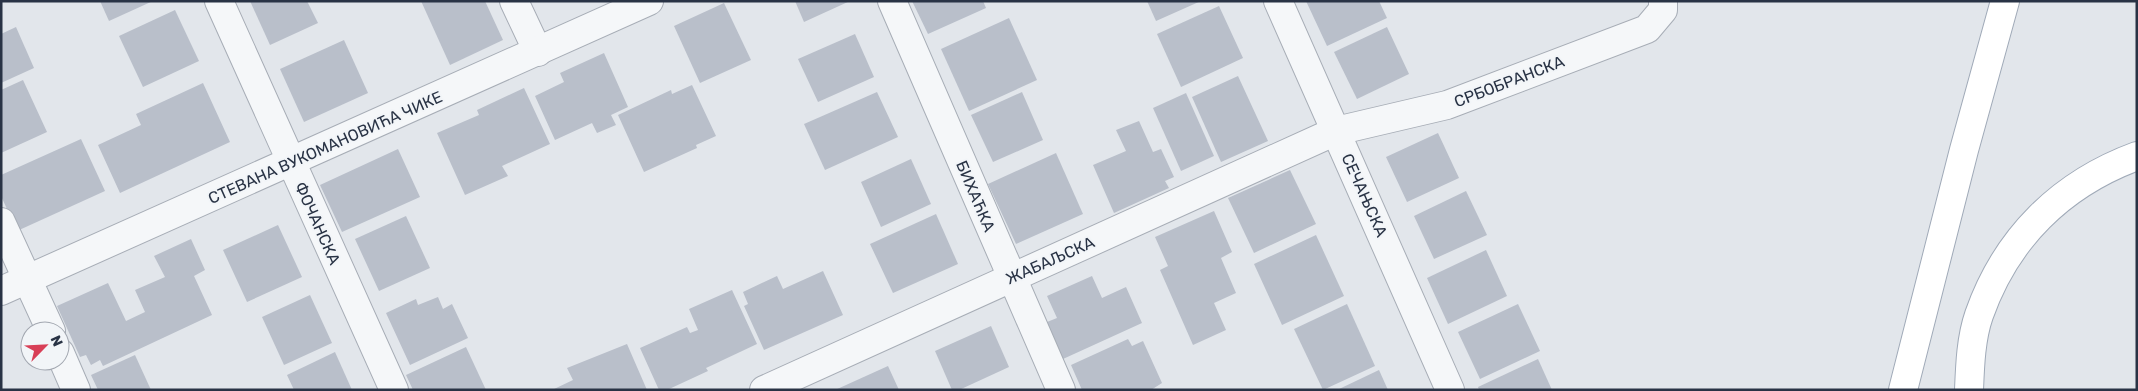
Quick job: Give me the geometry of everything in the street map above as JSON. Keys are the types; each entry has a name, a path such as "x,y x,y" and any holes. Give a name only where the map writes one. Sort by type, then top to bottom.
{"main road":[{"path":"1903,390 1964,150 2005,1"},
{"path":"1969,390 1970,360 1979,316 2004,261 2016,244 2042,214 2083,181 2137,156"}],"street":[{"name":"ФОЧАНСКА","path":"219,1 394,390"},
{"path":"514,1 538,52"},
{"name":"СТЕВАНА ВУКОМАНОВИЋА ЧИКЕ","path":"1,291 649,1"},
{"name":"БИХАЋКА","path":"892,1 1061,390"},
{"name":"СЕЧАЊСКА","path":"1278,1 1450,390"},
{"name":"СРБОБРАНСКА","path":"1336,131 1447,105 1647,29 1662,10 1663,1"},
{"name":"ЖАБАЉСКА","path":"764,390 1012,276 1336,131"},
{"path":"1,222 46,321"},
{"path":"68,371 76,390"}],"building":[{"path":"100,1 153,1 109,21"},
{"path":"250,1 307,1 318,23 270,45"},
{"path":"421,1 485,1 503,40 450,65"},
{"path":"795,1 850,1 804,22"},
{"path":"912,1 983,1 986,8 928,34"},
{"path":"1147,1 1201,1 1156,21"},
{"path":"1306,1 1379,1 1387,18 1327,46"},
{"path":"724,3 751,60 700,83 674,26"},
{"path":"1219,6 1243,58 1181,87 1157,34"},
{"path":"175,10 199,61 143,87 119,36"},
{"path":"1009,18 1037,80 969,111 941,49"},
{"path":"16,27 34,68 1,83 1,34"},
{"path":"1387,27 1409,74 1357,99 1334,52"},
{"path":"855,34 874,77 818,102 798,59"},
{"path":"344,40 368,93 304,122 280,69"},
{"path":"604,53 628,107 611,115 616,125 597,133 592,123 555,140 535,96 564,82 560,73"},
{"path":"1238,76 1268,141 1221,162 1192,97"},
{"path":"23,80 47,132 1,153 1,90"},
{"path":"203,83 230,142 120,193 98,145 141,125 136,114"},
{"path":"692,85 716,136 696,145 697,148 644,172 618,115 671,90 672,94"},
{"path":"524,88 550,144 502,166 508,176 465,195 437,133 479,115 477,110"},
{"path":"877,92 898,137 825,170 804,124"},
{"path":"1022,92 1043,140 993,162 971,115"},
{"path":"1186,93 1214,156 1181,171 1153,108"},
{"path":"1139,121 1153,152 1161,149 1174,177 1165,181 1169,188 1114,213 1093,165 1126,151 1116,130"},
{"path":"1438,133 1459,178 1407,202 1386,157"},
{"path":"81,139 105,191 17,231 1,196 1,175"},
{"path":"398,149 420,197 342,232 320,185"},
{"path":"1056,153 1083,214 1016,244 988,184"},
{"path":"911,159 931,204 881,227 861,182"},
{"path":"1290,170 1316,224 1254,253 1228,198"},
{"path":"1466,191 1487,235 1434,259 1414,216"},
{"path":"1214,211 1232,252 1221,258 1236,293 1214,303 1226,330 1193,345 1160,270 1168,266 1155,237"},
{"path":"936,214 958,264 893,293 870,244"},
{"path":"406,216 430,268 379,291 355,239"},
{"path":"278,225 302,277 247,302 223,250"},
{"path":"1316,235 1344,296 1282,325 1254,264"},
{"path":"191,239 205,270 194,276 212,315 103,366 100,360 91,365 86,355 80,357 70,335 70,321 64,321 57,306 108,283 126,321 145,312 135,290 165,277 154,256"},
{"path":"1486,250 1507,296 1448,324 1427,278"},
{"path":"823,271 843,315 764,350 744,306 748,304 743,292 777,276 783,289"},
{"path":"1092,276 1102,298 1126,287 1142,323 1063,359 1047,322 1057,318 1047,296"},
{"path":"732,290 757,344 706,368 708,371 667,390 659,390 640,348 687,327 690,333 698,330 689,309"},
{"path":"310,295 332,343 284,365 262,317"},
{"path":"438,297 443,309 452,304 468,338 410,365 386,313 416,299 418,305"},
{"path":"1347,304 1375,366 1323,390 1294,329"},
{"path":"1518,304 1540,351 1480,379 1458,332"},
{"path":"991,326 1009,367 959,390 952,390 935,351"},
{"path":"1128,339 1132,346 1143,341 1162,383 1151,390 1082,390 1071,365"},
{"path":"627,344 647,390 552,390 573,380 567,368"},
{"path":"466,347 486,390 413,390 406,375"},
{"path":"335,352 352,390 294,390 287,375"},
{"path":"135,355 151,390 98,390 91,375"},
{"path":"1538,359 1552,390 1479,390 1478,387"},
{"path":"888,366 899,390 835,390"},
{"path":"1379,370 1388,390 1337,390"}]}
